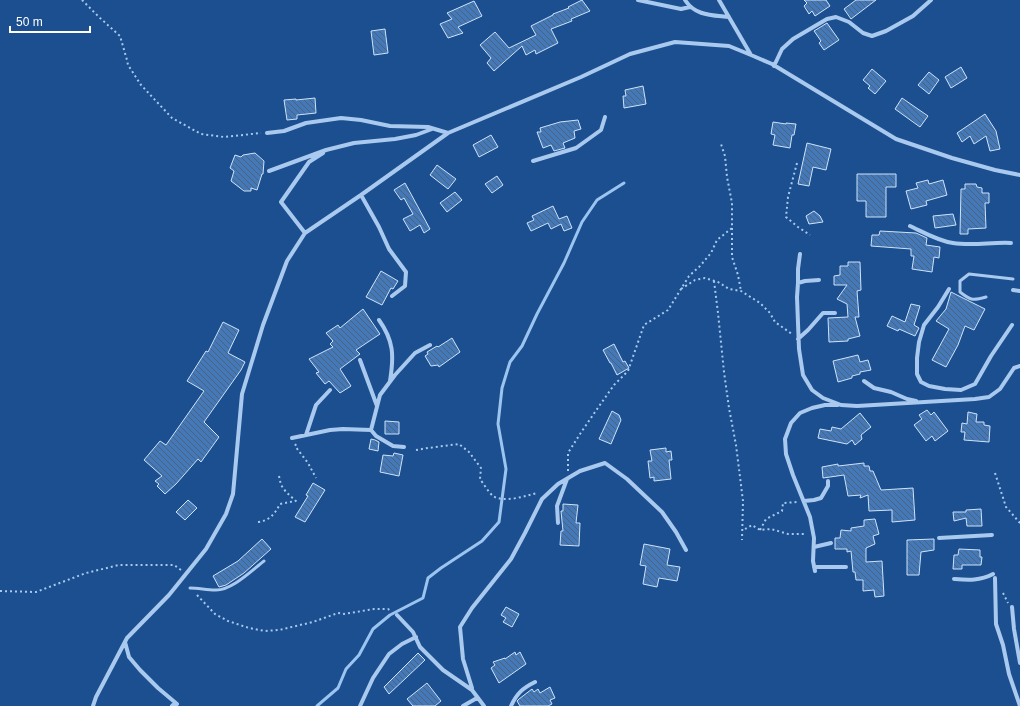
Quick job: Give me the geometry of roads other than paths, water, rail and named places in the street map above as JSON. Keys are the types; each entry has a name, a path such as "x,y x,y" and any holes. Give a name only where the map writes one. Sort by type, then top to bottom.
{"street":[{"path":"638,0 681,9 690,7"},
{"path":"685,0 690,7 704,14 729,17"},
{"path":"719,0 751,55"},
{"path":"774,66 782,49 793,39 827,19 836,17 849,22 863,33 872,36 886,31 913,16 931,0"},
{"path":"93,706 96,697 127,638 168,595 206,548 226,514 233,494 242,394 263,325 287,261 305,234 448,133 581,77 630,54 675,42 729,46 774,66 896,139 952,158 1020,176"},
{"path":"534,161 576,148 601,130 605,117"},
{"path":"267,132 284,131 306,123 341,118 361,120 390,126 428,127 448,133"},
{"path":"269,171 326,150 354,143 395,140 416,135 432,128"},
{"path":"305,234 281,202 310,162 326,150"},
{"path":"361,195 389,249 406,272 405,286 392,296"},
{"path":"910,226 952,243 1011,243"},
{"path":"800,254 797,297 798,338 803,376 812,390 823,398 841,405"},
{"path":"798,283 818,280"},
{"path":"949,289 938,307 924,325 919,342 917,358 917,374 921,382 929,386 961,390 975,384 991,356 1012,325"},
{"path":"1014,290 1020,292"},
{"path":"798,338 823,314 835,313"},
{"path":"380,320 386,330 392,349 392,368 389,383"},
{"path":"371,430 380,395 395,375 415,353 430,345"},
{"path":"360,360 377,406"},
{"path":"846,567 814,569 814,546 810,517 786,454 785,440 787,434 800,413 825,405 857,406 989,397 1000,389 1014,368 1020,366"},
{"path":"864,381 874,388 892,392 907,399 920,402"},
{"path":"306,435 316,405 330,390"},
{"path":"292,438 330,430 371,430 376,436 393,446 404,448"},
{"path":"472,688 463,659 460,627 472,608 511,559 526,533 542,499 558,484 580,471 605,463 627,479 662,512 686,550"},
{"path":"558,523 557,506 568,478"},
{"path":"804,501 821,498 828,486 828,481"},
{"path":"939,538 992,535"},
{"path":"814,546 831,543"},
{"path":"954,579 972,580 994,576 996,624 1003,645 1009,674 1020,706"},
{"path":"1012,607 1020,663"},
{"path":"397,615 413,632 420,646 443,670 472,690 484,706"},
{"path":"360,706 373,678 389,654 402,644 416,637"},
{"path":"125,642 129,657 158,688 177,704 172,706"},
{"path":"512,706 515,698 525,687 535,682"},
{"path":"466,705 478,698"}],"lane":[{"path":"986,297 976,300 968,298 960,292 960,280 969,274 1013,279"},
{"path":"190,588 216,590 225,589 264,562"}],"waterway":[{"path":"317,706 338,688 346,669 359,655 373,629 390,615 423,598 428,578 482,541 499,522 506,469 498,424 502,388 510,362 522,346 564,263 582,222 597,200 624,183"}]}
